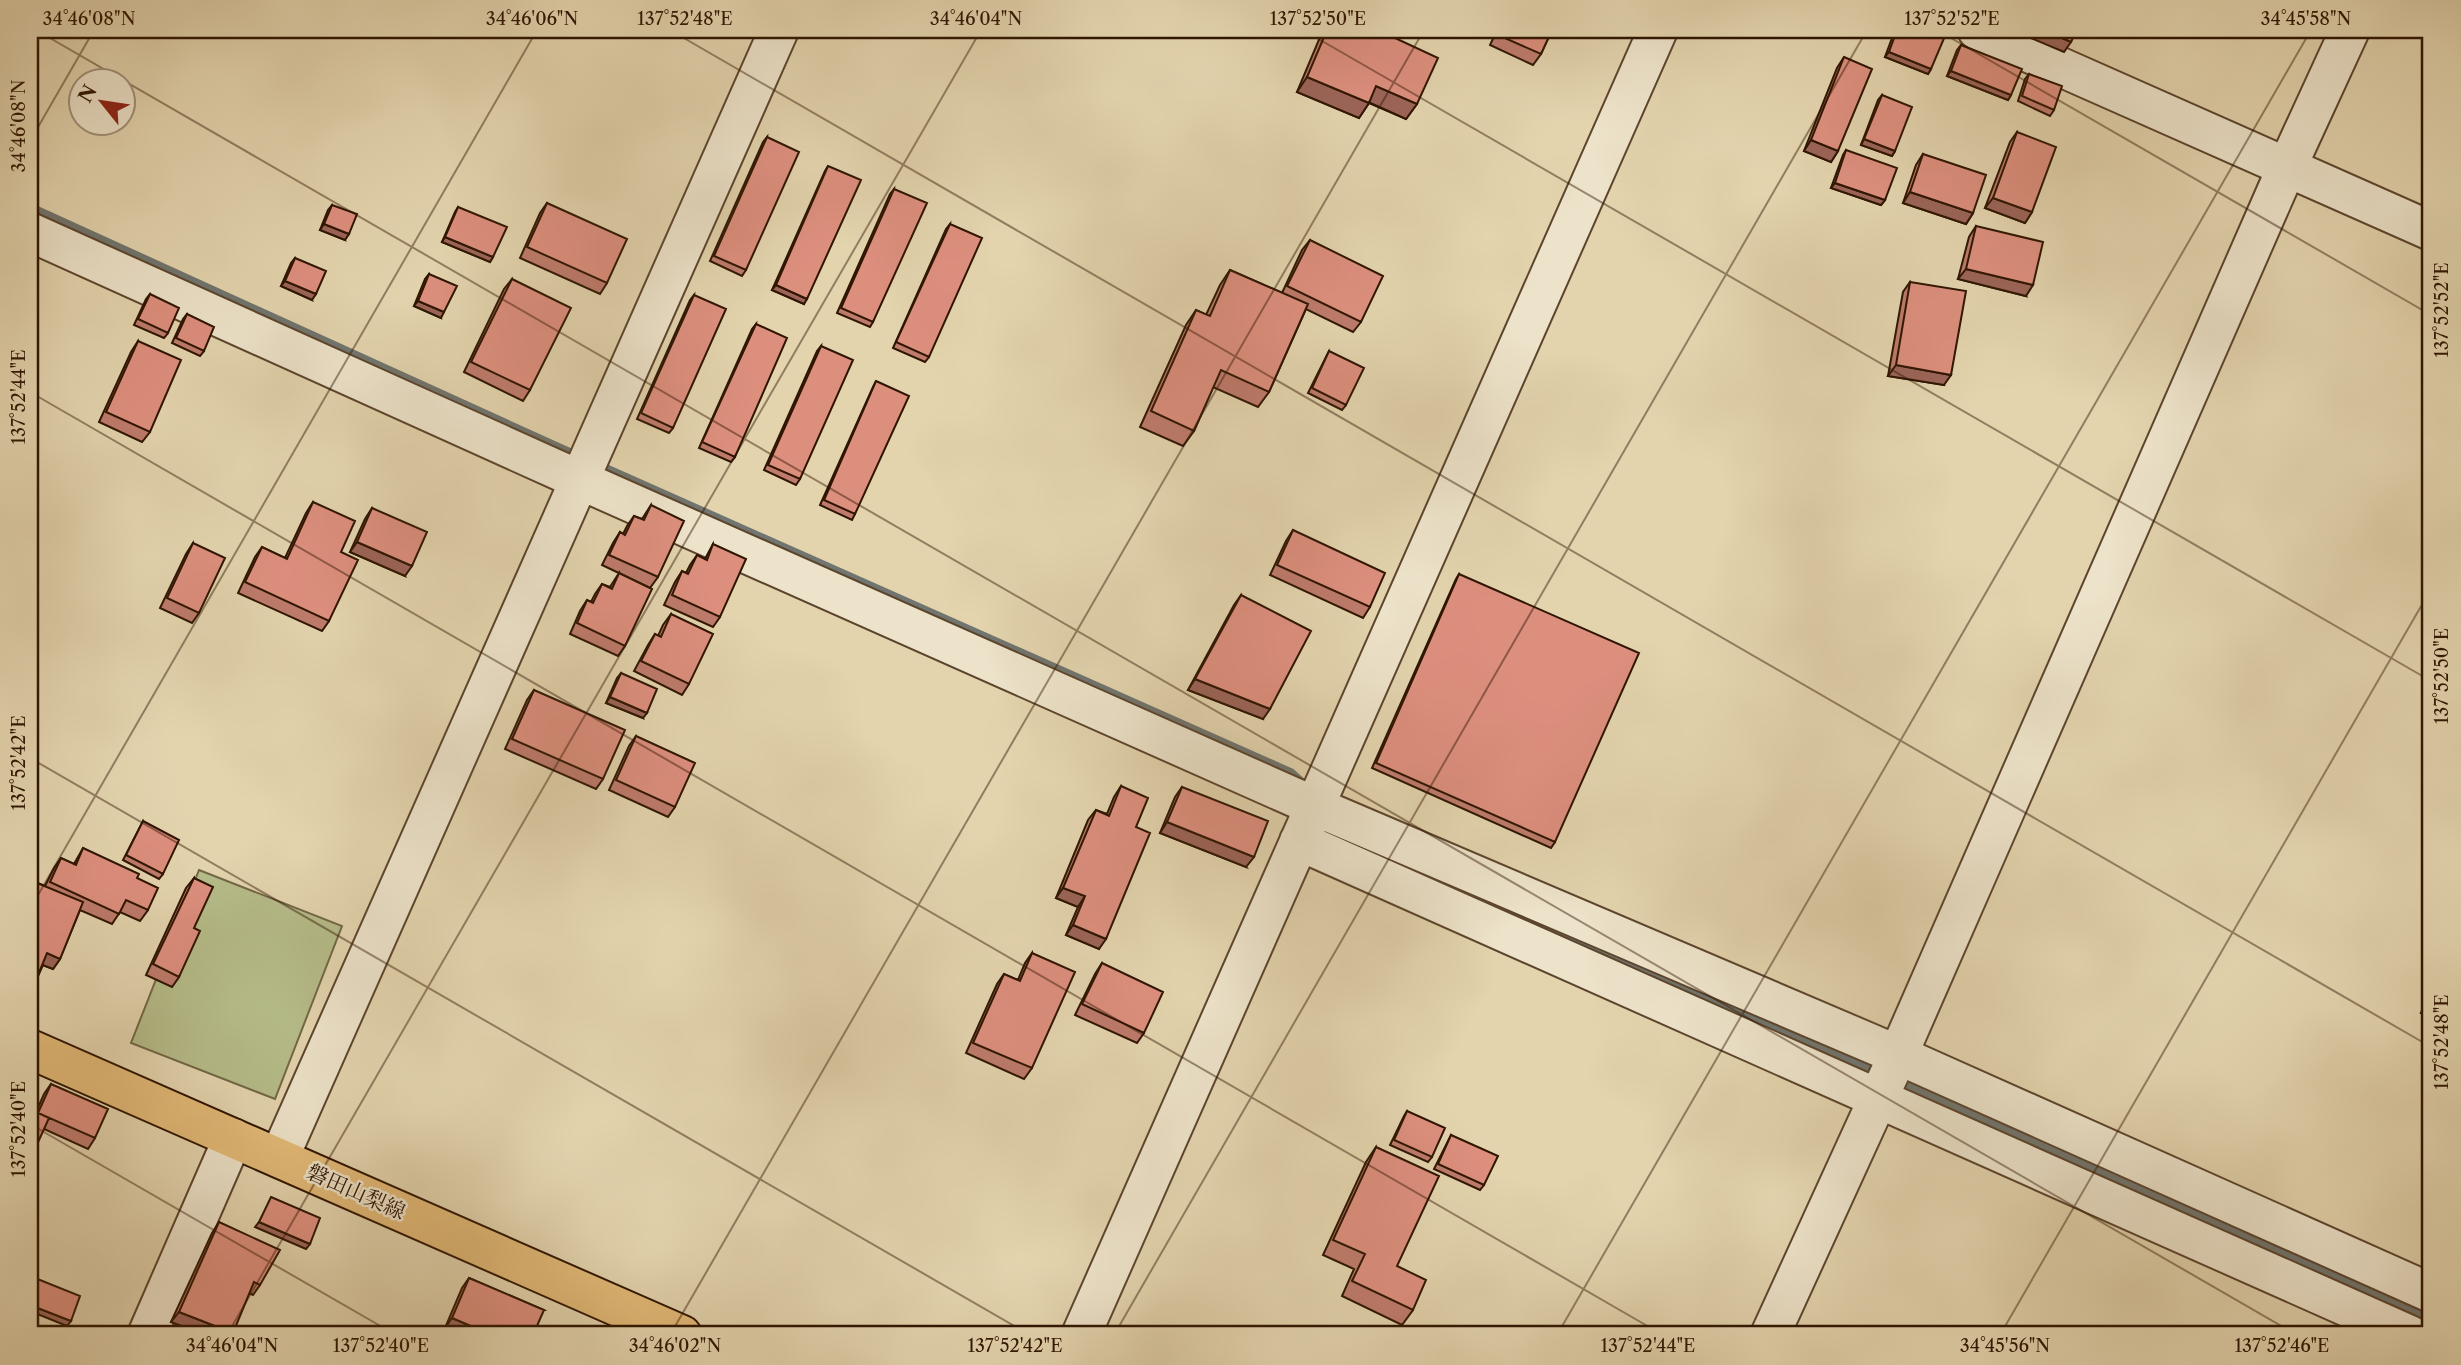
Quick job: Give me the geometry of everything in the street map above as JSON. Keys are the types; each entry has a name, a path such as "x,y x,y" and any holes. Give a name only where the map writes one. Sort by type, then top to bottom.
{"main road":[{"name":"磐田山梨線","path":"30,1049 682,1335"}],"street":[{"path":"279,1158 779,30"},
{"path":"1081,1335 1658,30"},
{"path":"1977,30 2431,231"},
{"path":"1770,1335 1898,1055 2287,167 2350,30"},
{"path":"30,232 1314,806 1898,1055 2431,1293"},
{"path":"1299,841 2410,1335"},
{"path":"147,1335 233,1138"}],"green space":[{"path":"199,870 342,926 275,1099 131,1043"}],"building":[{"path":"1327,30 1378,30 1438,58 1417,104 1376,86 1369,103 1307,77"},
{"path":"1500,30 1552,30 1541,54 1498,35"},
{"path":"1897,30 1931,30 1945,36 1931,69 1889,52"},
{"path":"2044,30 2077,30 2071,42"},
{"path":"1961,45 2022,69 2011,95 1951,71"},
{"path":"1844,57 1872,69 1838,151 1811,140"},
{"path":"2029,74 2062,86 2054,110 2022,96"},
{"path":"1882,95 1912,107 1895,151 1864,139"},
{"path":"2017,132 2056,147 2032,212 1993,198"},
{"path":"767,137 799,152 746,270 714,256"},
{"path":"1846,150 1897,168 1885,200 1835,183"},
{"path":"1923,154 1986,175 1973,213 1910,192"},
{"path":"828,166 861,180 807,299 776,285"},
{"path":"894,189 927,203 873,322 841,308"},
{"path":"547,203 627,239 607,283 527,247"},
{"path":"332,205 357,214 349,234 324,224"},
{"path":"458,207 507,227 493,257 445,237"},
{"path":"950,224 982,238 929,357 896,342"},
{"path":"1976,226 2043,242 2033,285 1966,269"},
{"path":"1310,240 1383,276 1361,322 1287,286"},
{"path":"295,258 326,271 316,294 285,281"},
{"path":"1230,270 1308,304 1269,392 1221,370 1194,431 1151,411 1196,310 1210,316"},
{"path":"429,274 457,286 444,312 418,301"},
{"path":"512,279 571,308 530,390 471,362"},
{"path":"1910,282 1966,291 1951,375 1896,365"},
{"path":"150,294 179,308 168,333 138,319"},
{"path":"694,295 726,309 673,428 641,413"},
{"path":"187,314 214,327 204,351 176,338"},
{"path":"756,324 787,338 735,457 702,442"},
{"path":"138,341 181,360 150,432 106,412"},
{"path":"821,346 853,360 800,479 768,465"},
{"path":"1329,351 1364,368 1346,405 1312,388"},
{"path":"876,381 909,396 855,514 824,500"},
{"path":"313,502 355,521 341,552 358,560 329,621 245,582 262,547 287,559"},
{"path":"651,505 684,521 658,577 609,555 620,532 625,535 634,516 644,520"},
{"path":"372,508 427,532 412,566 357,542"},
{"path":"1293,530 1385,573 1370,607 1277,565"},
{"path":"193,543 225,558 199,613 167,598"},
{"path":"713,544 746,559 720,617 672,595 682,571 688,574 697,555 707,560"},
{"path":"619,573 652,589 625,646 577,623 587,600 593,603 602,584 612,589"},
{"path":"1459,574 1639,653 1555,842 1376,763"},
{"path":"1241,595 1311,631 1270,709 1195,679"},
{"path":"671,614 713,634 689,684 641,661 655,634 661,637"},
{"path":"621,673 657,689 647,713 610,697"},
{"path":"534,690 625,730 603,779 512,739"},
{"path":"636,736 695,763 675,807 616,780"},
{"path":"1121,786 1148,798 1136,827 1150,833 1106,939 1073,925 1085,896 1063,888 1096,810 1109,816"},
{"path":"1182,787 1268,821 1254,857 1167,822"},
{"path":"143,821 179,840 163,874 126,855"},
{"path":"83,848 139,874 137,878 158,888 148,910 126,900 119,914 50,882 61,858 76,865"},
{"path":"194,878 213,887 194,928 200,931 179,977 153,964"},
{"path":"30,880 83,902 60,959 47,953 34,985 30,983"},
{"path":"1032,953 1075,972 1032,1068 973,1043 1004,974 1020,981"},
{"path":"1102,963 1163,992 1144,1033 1082,1004"},
{"path":"51,1084 108,1109 95,1138 38,1113"},
{"path":"30,1109 49,1118 30,1160"},
{"path":"1407,1111 1445,1128 1432,1157 1394,1140"},
{"path":"1451,1135 1498,1156 1484,1185 1438,1164"},
{"path":"1376,1147 1439,1176 1397,1266 1426,1280 1413,1310 1352,1281 1365,1254 1333,1240"},
{"path":"271,1197 320,1218 310,1244 259,1222"},
{"path":"219,1222 280,1250 260,1285 254,1282 233,1333 179,1312"},
{"path":"30,1276 80,1296 71,1321 30,1305"},
{"path":"469,1278 544,1310 533,1335 492,1335 452,1318"}],"waterway":[{"path":"30,209 558,449 1290,774 1301,784"},
{"path":"1435,878 2431,1318"}]}
